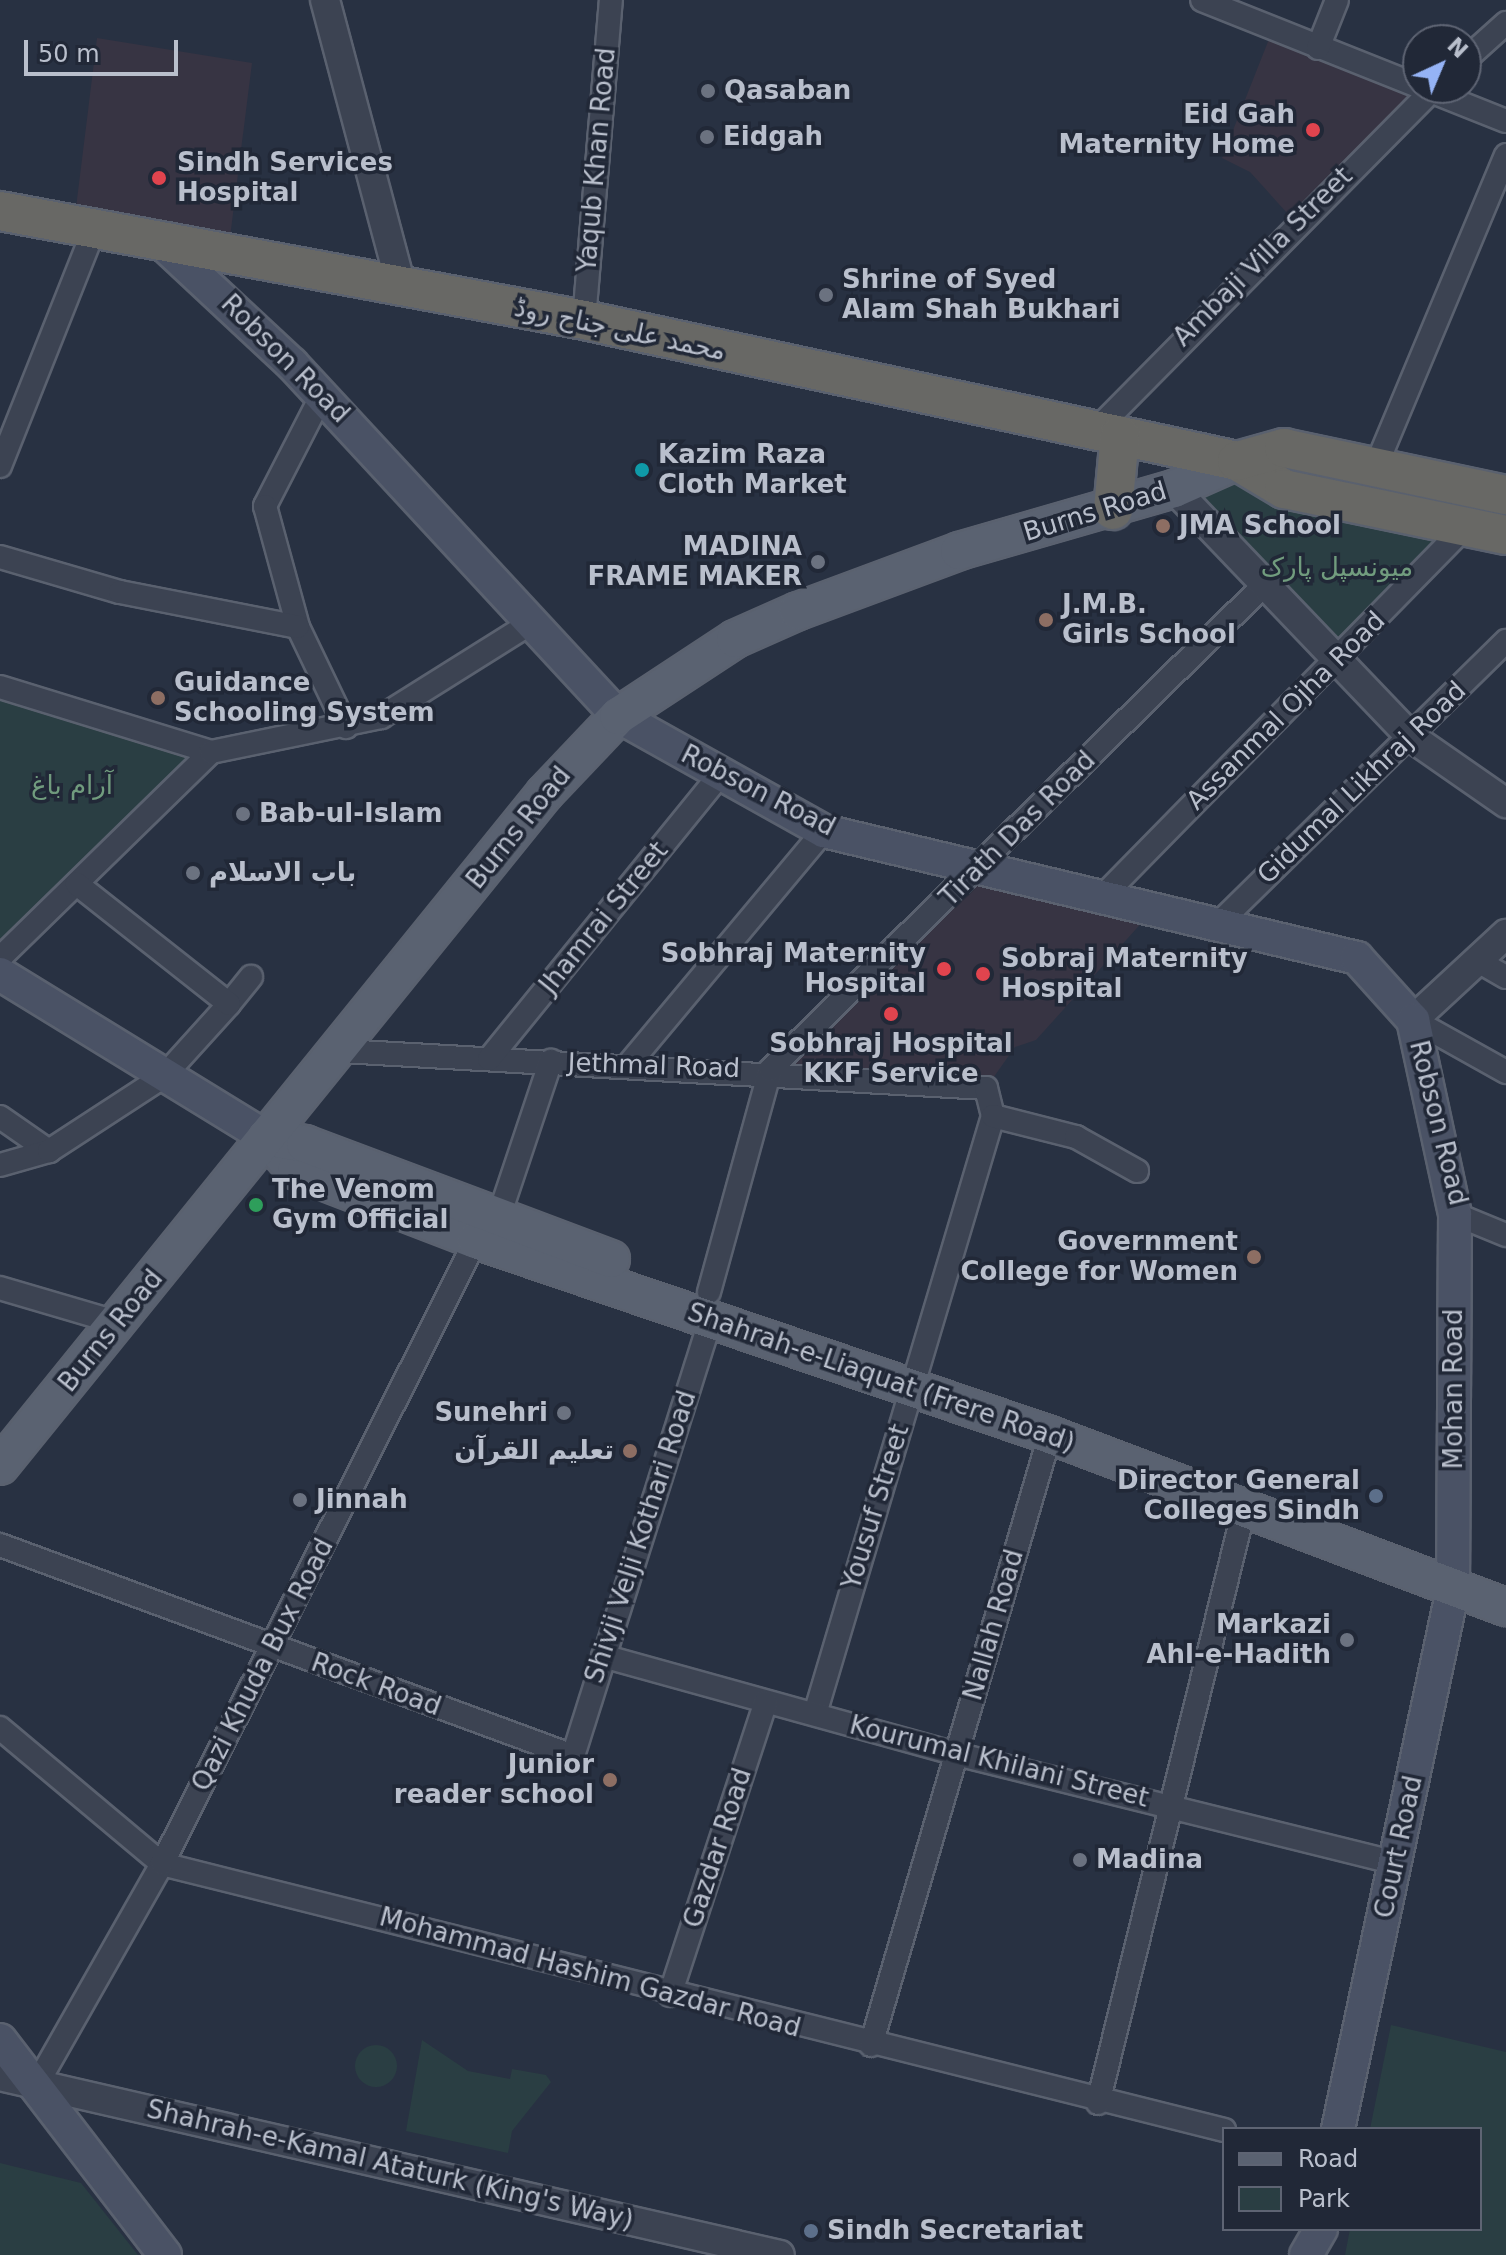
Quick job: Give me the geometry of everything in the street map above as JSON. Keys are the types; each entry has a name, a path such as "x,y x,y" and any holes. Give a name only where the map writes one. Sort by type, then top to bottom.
{"highway":[{"name":"محمد علی جناح روڈ","path":"0,211 584,320 1237,461 1284,489 1506,535"},
{"path":"1108,433 1113,510"},
{"name":"محمد علی جناح روڈ","path":"1237,461 1284,448 1506,495"}],"main road":[{"name":"Robson Road","path":"161,242 322,395 618,716 719,776 824,831 983,864 1357,958 1413,1020 1455,1214"},
{"name":"Burns Road","path":"0,1466 119,1323 266,1137 342,1051 545,793 618,716 735,639 798,611 959,551 1113,510 1174,489 1237,461"},
{"name":"Shahrah-e-Liaquat (Frere Road)","path":"0,974 266,1137 305,1144 487,1229 915,1377 1453,1576 1506,1607"},
{"name":"Mohan Road","path":"1453,1576 1455,1214"},
{"name":"Shahrah-e-Liaquat (Frere Road)","path":"915,1377 1050,1435 1244,1509 1453,1576 1506,1581"},
{"name":"Court Road","path":"1338,2127 1396,1863 1453,1576"},
{"path":"0,2040 37,2084 165,2255"}],"street":[{"path":"325,0 401,286"},
{"name":"Yaqub Khan Road","path":"584,320 611,0"},
{"path":"1202,0 1402,79"},
{"path":"1318,48 1337,0"},
{"path":"1482,45 1506,23"},
{"name":"Ambaji Villa Street","path":"1108,433 1418,104"},
{"path":"1465,104 1506,121"},
{"path":"1376,466 1506,155"},
{"path":"0,466 95,227"},
{"path":"322,395 265,506 298,627 346,727"},
{"path":"1174,489 1336,662 1411,737 1506,803"},
{"name":"Assanmal Ojha Road","path":"1104,895 1336,662 1466,526"},
{"path":"0,557 120,592 298,627"},
{"name":"Tirath Das Road","path":"770,1070 1264,585"},
{"path":"0,687 211,752 346,727 381,717 531,623"},
{"name":"Gidumal Likhraj Road","path":"1218,924 1506,641"},
{"path":"0,958 211,752"},
{"name":"Jhamrai Street","path":"489,1059 719,776"},
{"path":"628,1065 824,831"},
{"path":"77,884 229,1004"},
{"path":"1506,934 1413,1020 1506,1072"},
{"path":"1478,961 1506,977"},
{"path":"0,1165 49,1151 164,1076 251,977"},
{"name":"Jethmal Road","path":"342,1051 770,1070 986,1088 993,1116"},
{"name":"Qazi Khuda Bux Road","path":"37,2084 162,1864 487,1229 551,1061"},
{"name":"Shivji Velji Kothari Road","path":"573,1756 710,1305 770,1070"},
{"path":"993,1116 1076,1137 1137,1171"},
{"name":"Yousuf Street","path":"815,1714 993,1116"},
{"path":"0,1117 49,1151"},
{"name":"Robson Road","path":"1455,1214 1506,1235"},
{"path":"0,1288 119,1323"},
{"name":"Nallah Road","path":"871,2045 1050,1435"},
{"path":"1098,2103 1244,1509"},
{"name":"Rock Road","path":"0,1545 573,1756"},
{"name":"Kourumal Khilani Street","path":"603,1656 956,1754 1396,1863"},
{"name":"Gazdar Road","path":"670,1995 766,1702"},
{"name":"Mohammad Hashim Gazdar Road","path":"0,1728 162,1864 1098,2103 1222,2130"},
{"name":"Shahrah-e-Kamal Ataturk (King's Way)","path":"0,2076 780,2255"}],"shaded area":[{"name":"Eid Gah Maternity Home","path":"1273,29 1402,82 1402,104 1417,104 1297,224 1250,172 1222,158"},
{"name":"Sindh Services Hospital","path":"97,38 252,63 228,253 74,224"},
{"name":"Sobraj Maternity Hospital","path":"983,864 1155,908 1036,1040 1015,1047 986,1088 770,1070"}],"green space":[{"name":"میونسپل پارک","path":"1237,461 1466,526 1336,662 1174,489"},
{"name":"آرام باغ","path":"0,687 211,752 0,958"},
{"path":"1391,2025 1506,2052 1506,2255 1345,2255 1350,2231 1482,2231 1482,2127 1370,2127"},
{"path":"422,2040 468,2071 510,2079 512,2069 546,2075 551,2082 512,2131 508,2153 406,2131"},
{"path":"376,2045 391,2051 397,2066 391,2081 376,2087 361,2081 355,2066 361,2051"},
{"path":"0,2163 81,2183 138,2255 0,2255"}],"place":[{"name":"Qasaban","path":"708,91"},
{"name":"Eid Gah Maternity Home","path":"1313,130"},
{"name":"Eidgah","path":"707,137"},
{"name":"Sindh Services Hospital","path":"159,178"},
{"name":"Shrine of Syed Alam Shah Bukhari","path":"826,295"},
{"name":"Kazim Raza Cloth Market","path":"642,470"},
{"name":"JMA School","path":"1163,526"},
{"name":"MADINA FRAME MAKER","path":"818,562"},
{"name":"J.M.B. Girls School","path":"1046,620"},
{"name":"Guidance Schooling System","path":"158,698"},
{"name":"Bab-ul-Islam","path":"243,814"},
{"name":"باب الاسلام","path":"193,873"},
{"name":"Sobhraj Maternity Hospital","path":"944,969"},
{"name":"Sobraj Maternity Hospital","path":"983,974"},
{"name":"Sobhraj Hospital KKF Service","path":"891,1014"},
{"name":"The Venom Gym Official","path":"256,1205"},
{"name":"Government College for Women","path":"1254,1257"},
{"name":"Sunehri","path":"564,1413"},
{"name":"تعلیم القرآن","path":"630,1451"},
{"name":"Director General Colleges Sindh","path":"1376,1496"},
{"name":"Jinnah","path":"300,1500"},
{"name":"Markazi Ahl-e-Hadith","path":"1347,1640"},
{"name":"Junior reader school","path":"610,1780"},
{"name":"Madina","path":"1080,1860"},
{"name":"Sindh Secretariat","path":"811,2231"}]}
